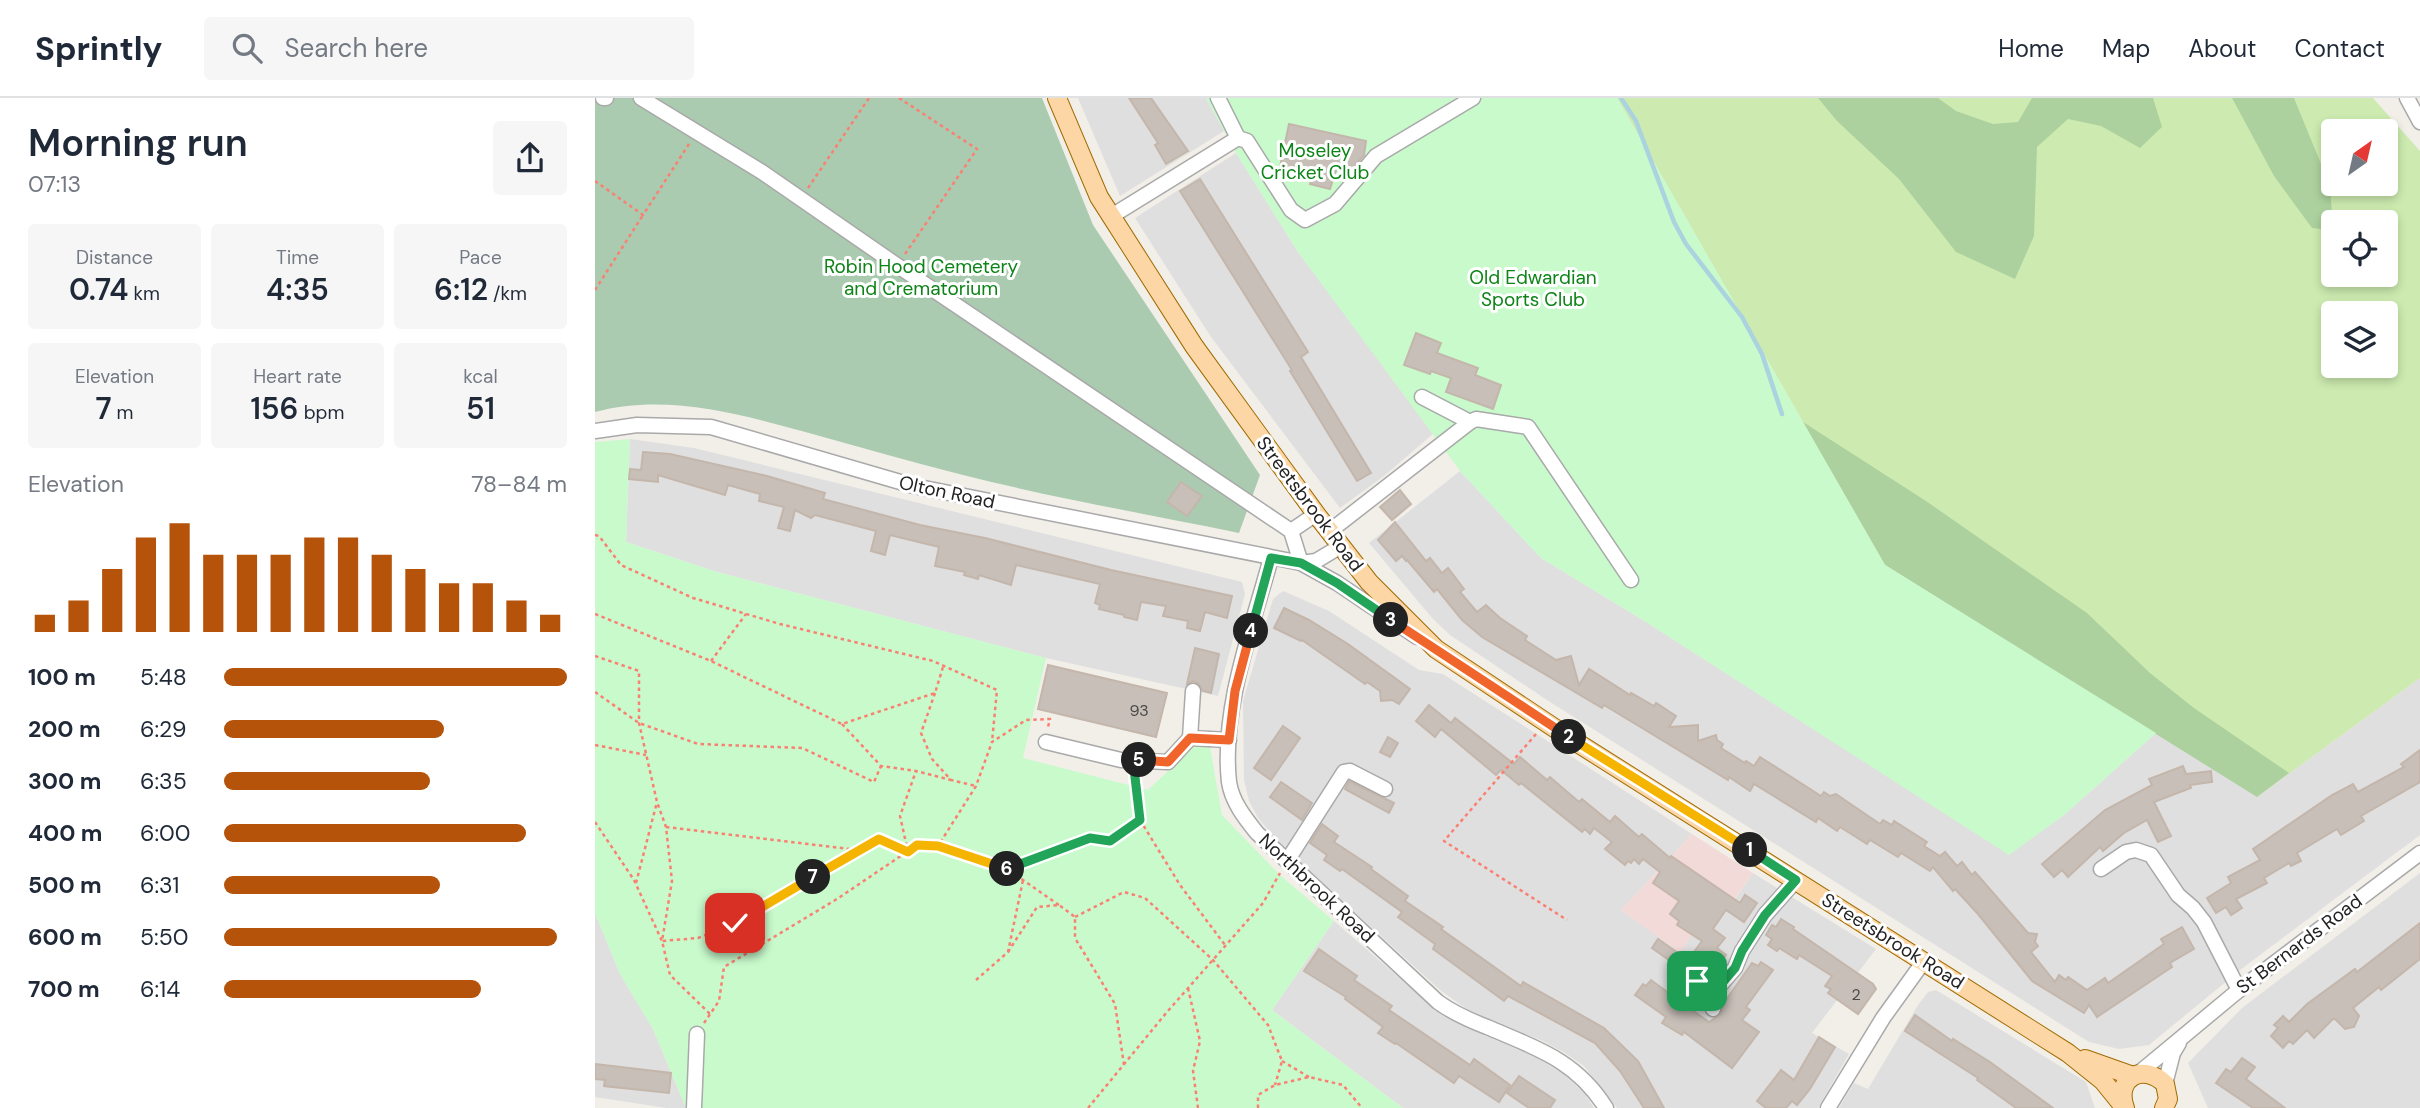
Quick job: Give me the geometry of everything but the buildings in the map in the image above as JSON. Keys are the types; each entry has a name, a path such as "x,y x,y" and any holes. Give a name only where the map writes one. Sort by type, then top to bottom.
{"main road":[{"name":"Streetsbrook Road","path":"1057,98 1110,217 1194,346 1369,582 1436,649 1546,722 2069,1053 2103,1081 2124,1108"},
{"name":"Streetsbrook Road","path":"2069,1053 2136,1075 2153,1076 2166,1095"},
{"path":"2124,1108 2122,1093 2136,1075"},
{"path":"2166,1095 2181,1108"}],"street":[{"path":"641,98 762,172 1291,531 1301,563 1316,561 1341,546"},
{"path":"1218,98 1238,138 1247,141 1291,210 1305,220 1335,204 1376,156 1473,98"},
{"path":"2407,98 2420,122"},
{"path":"1110,217 1238,138"},
{"path":"1422,397 1470,422"},
{"path":"1330,531 1470,422 1476,419 1528,427 1631,580"},
{"name":"Olton Road","path":"595,430 637,425 711,428 914,486 1301,563 1337,583 1436,649"},
{"path":"1291,531 1316,514"},
{"name":"Northbrook Road","path":"1271,558 1235,691 1229,740 1229,783 1240,811 1257,833 1448,1009 1546,1052 1568,1065 1587,1081 1606,1108"},
{"path":"1046,742 1121,760 1168,762 1190,738 1193,691"},
{"path":"1190,738 1229,740"},
{"path":"1287,861 1345,772 1350,771 1385,789"},
{"path":"2101,869 2126,852 2136,850 2151,855 2178,895 2204,922 2239,990"},
{"name":"St Bernards Road","path":"2136,1075 2239,990 2420,853"},
{"path":"1713,1009 1716,990 1735,968 1742,951 1765,915 1796,880"},
{"path":"1828,1108 1883,1018 1924,961"},
{"path":"1697,981 1716,990"},
{"path":"694,1108 697,1034"},
{"name":"St Bernards Road","path":"2166,1095 2173,1053 2181,1039"}],"path":[{"path":"801,198 869,98"},
{"path":"898,266 977,149 899,98"},
{"path":"595,290 697,132"},
{"path":"595,181 643,215"},
{"path":"595,535 599,536 621,565 693,598 943,666 997,690 992,742 976,786 938,846"},
{"path":"595,614 711,661 842,724 881,766 916,771 976,786"},
{"path":"711,661 746,614"},
{"path":"595,656 639,671 639,723 657,802 666,827 672,881 662,941"},
{"path":"943,666 921,733 932,759 951,780"},
{"path":"595,692 639,723 698,744 802,748 874,782 881,766"},
{"path":"842,724 935,693"},
{"path":"992,742 1026,720 1050,719 1046,742"},
{"path":"1546,722 1444,841 1567,920"},
{"path":"595,745 646,755"},
{"path":"1133,760 1140,820 1180,885 1225,946"},
{"path":"908,852 900,816 916,771"},
{"path":"636,883 657,802"},
{"path":"1009,870 1090,838 1110,841 1140,820"},
{"path":"595,822 636,883 662,941 670,975 710,1014"},
{"path":"666,827 859,850"},
{"path":"662,941 698,938 735,923 879,839 908,852"},
{"path":"697,1034 719,1001 724,967 837,899 917,845 938,846 1009,870 1075,917"},
{"path":"1088,1108 1188,987 1263,903 1287,861"},
{"path":"1008,952 1023,880"},
{"path":"1075,917 1124,892 1145,898 1213,960 1268,1025 1282,1061 1275,1085"},
{"path":"976,980 1008,952 1037,907 1059,905"},
{"path":"1075,917 1075,938 1115,1004 1124,1065"},
{"path":"1188,987 1200,1041 1193,1071 1198,1108"},
{"path":"1282,1061 1310,1077 1343,1085 1362,1108"},
{"path":"1258,1108 1258,1095 1275,1085 1310,1077"}],"shaded area":[{"path":"1078,98 1206,98 1224,131 1120,196"},
{"path":"1236,153 1298,252 1434,433 1384,476 1340,508 1211,337 1135,218"},
{"path":"630,439 694,448 1242,582 1245,594 1218,696 1046,658 717,572 626,542"},
{"path":"1460,471 1541,558 2009,854 2064,815 2156,733 2182,718 2257,797 2420,678 2420,835 2244,967 2149,1045 2119,1049 2089,1042 1547,700 1450,635 1433,619 1369,543"},
{"path":"1283,591 1329,611 1419,670 1443,674 1692,834 1621,910 1680,952 1700,922 1713,931 1753,873 1876,949 1812,1033 1849,1054 1818,1108 1617,1108 1584,1066 1565,1053 1468,1010 1440,990 1280,844 1258,818 1249,801 1244,780 1243,701 1273,599"},
{"path":"1692,834 1753,873 1712,931 1700,922 1680,953 1621,910"},
{"path":"2420,873 2420,1108 2208,1108 2188,1063 2242,1008"},
{"path":"595,913 620,974 653,1029 686,1108 666,1108 595,1097"},
{"path":"1334,921 1442,1015 1542,1060 1564,1074 1585,1094 1594,1108 1403,1108 1272,1010"},
{"path":"1936,990 2086,1082 2095,1108 1839,1108 1854,1083 1868,1089 1918,1005 1928,992"}],"green space":[{"name":"Robin Hood Cemetery and Crematorium","path":"595,98 1042,98 1093,225 1260,475 1239,533 997,483 730,413 676,405 622,407 595,412"},
{"name":"Old Edwardian Sports Club","path":"1206,98 1617,98 1885,565 2156,733 2064,815 2009,855 1646,622 1541,558 1460,471 1298,252 1236,153"},
{"path":"1617,98 2373,98 2392,119 2321,119 2321,196 2398,196 2398,126 2420,151 2420,678 2257,797 2182,718 1885,565"},
{"path":"1818,98 1938,98 1956,111 1993,124 2018,122 2032,98 2153,98 2162,127 2140,148 2101,126 2068,119 2037,147 2034,236 2015,279 1956,252 1899,179 1837,121"},
{"path":"2232,98 2294,98 2321,164 2321,196 2331,196 2332,210 2321,210 2321,229 2312,228 2274,176"},
{"path":"1803,422 1926,501 2087,613 2150,673 2194,708 2289,773 2257,797 1885,565"},
{"path":"630,439 626,542 717,572 1046,658 1023,758 1148,790 1193,747 1210,747 1222,815 1281,876 1334,921 1272,1010 1403,1108 686,1108 653,1029 620,974 595,913 595,442"}],"waterway":[{"path":"1621,98 1636,121 1674,222 1686,244 1742,317 1762,354 1782,414"}],"route":[{"path":"735,923 879,839 908,852 917,845 938,846 1009,870 1090,838 1110,841 1140,820 1133,760 1168,762 1190,738 1229,740 1235,691 1271,558 1301,563 1337,583 1565,735 1796,880 1765,915 1742,951 1735,968 1716,990 1697,981"}],"park label":[{"name":"Moseley Cricket Club","path":"1315,161"}]}
